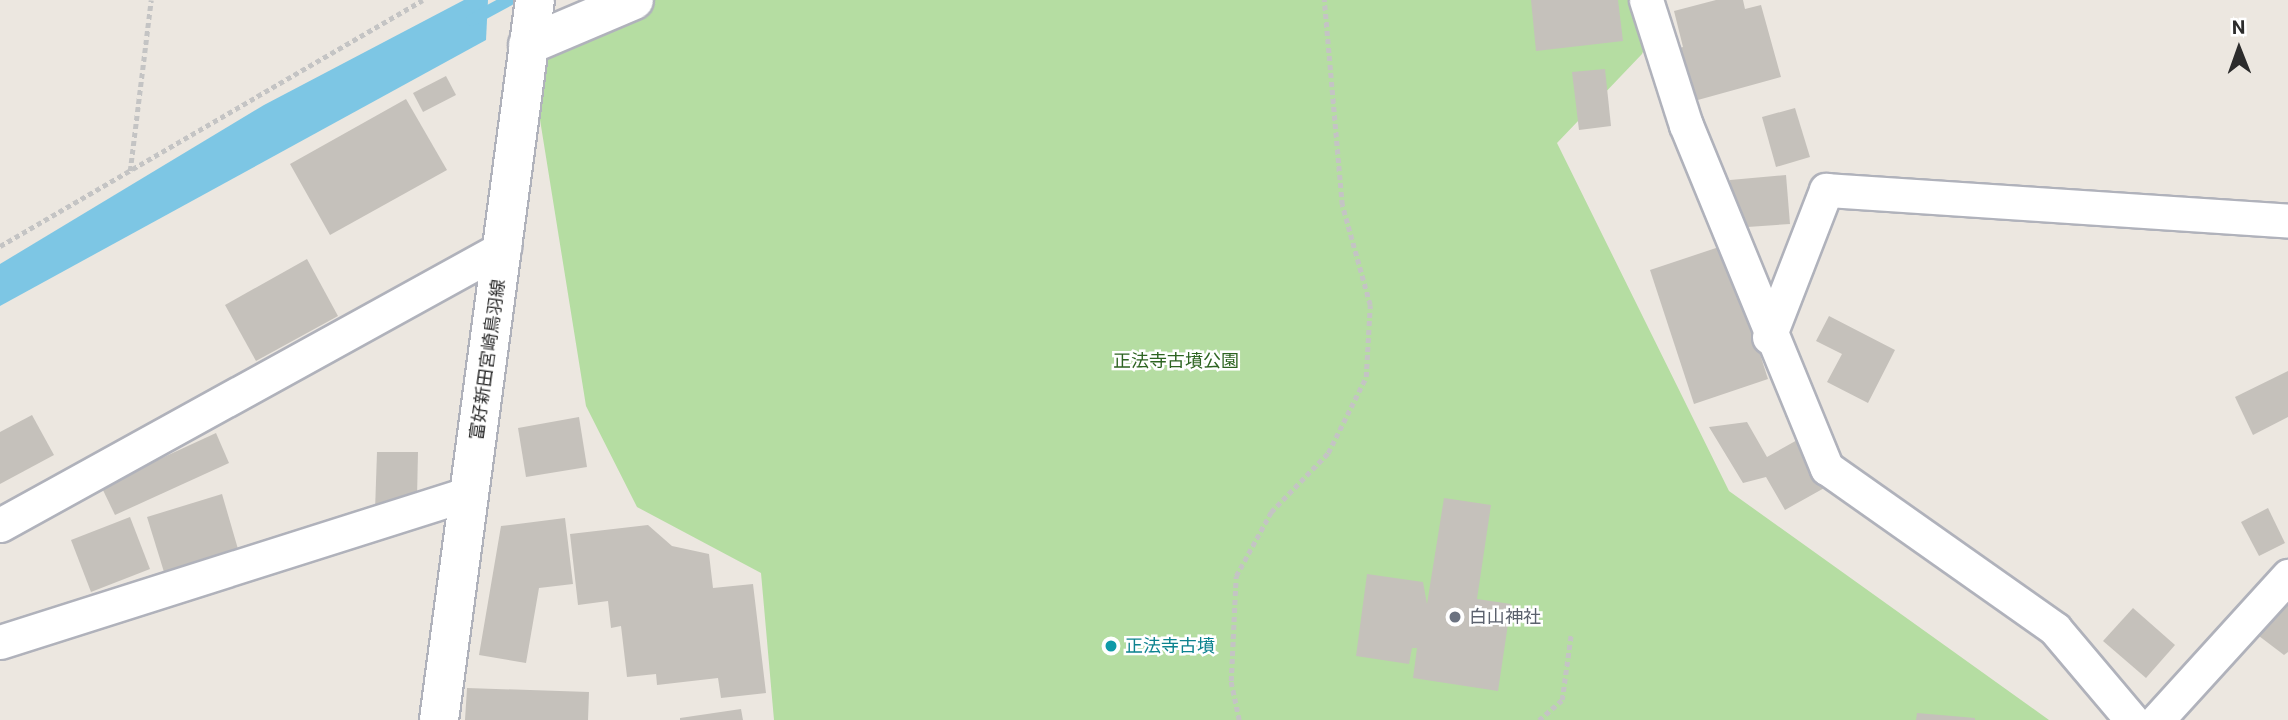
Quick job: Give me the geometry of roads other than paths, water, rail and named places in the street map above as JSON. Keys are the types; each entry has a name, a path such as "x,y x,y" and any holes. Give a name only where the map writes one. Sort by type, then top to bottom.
{"main road":[{"name":"富好新田宮崎鳥羽線","path":"439,720 535,0"},
{"path":"528,45 634,0"}],"street":[{"path":"1646,0 1686,125 1769,337 1827,468 2055,629 2132,720"},
{"path":"1769,337 1826,190 2288,221"},
{"path":"0,525 504,247"},
{"path":"0,642 469,494"},
{"path":"2157,720 2288,576"}],"water":[{"path":"464,0 488,0 486,40 0,306 0,264 264,105"}],"waterway":[{"path":"472,20 509,0"}],"place":[{"name":"白山神社","path":"1455,617"},
{"name":"正法寺古墳","path":"1111,646"}],"park label":[{"name":"正法寺古墳公園","path":"1176,361"}]}
